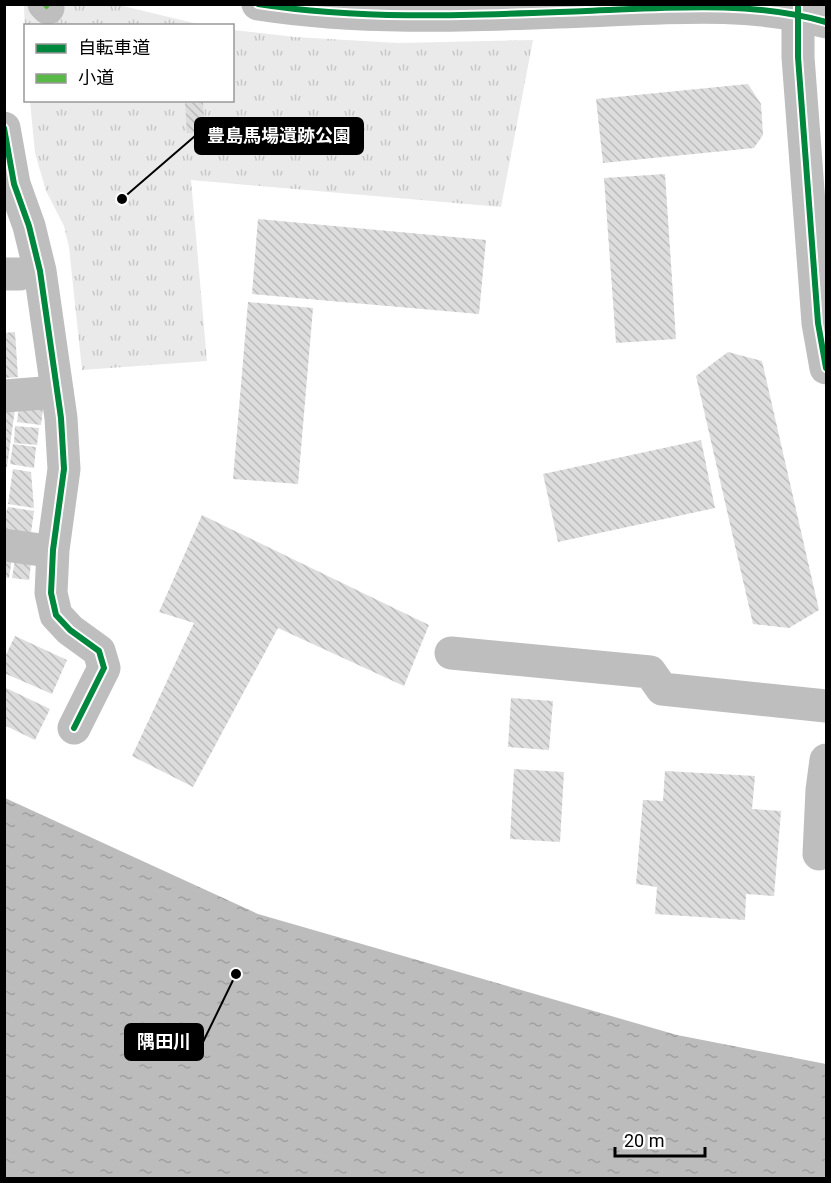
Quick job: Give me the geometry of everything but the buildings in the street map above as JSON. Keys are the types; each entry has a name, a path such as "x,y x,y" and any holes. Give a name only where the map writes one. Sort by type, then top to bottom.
{"street":[{"path":"258,4 314,12 376,16 705,8 808,14 798,57 818,323 826,368"},
{"path":"4,128 9,184 29,226 40,271 57,392 64,470 53,550 51,594 56,615 70,630 99,651 104,668 74,728"},
{"path":"4,396 57,392"},
{"path":"4,545 41,550"},
{"path":"451,653 650,672 662,688 826,706"},
{"path":"819,854 826,760"}],"green space":[{"path":"24,5 119,5 198,24 25,24"},
{"path":"234,30 295,37 398,43 533,40 501,207 191,180 207,361 82,370 69,247 64,226 46,191 35,153 30,102 234,102"}],"water":[{"path":"5,798 258,914 677,1035 826,1064 826,1178 5,1178"}],"marked path":[{"path":"44,4 48,8"}],"cycle path":[{"path":"258,4 381,15 504,14 707,7 767,11 826,22"},
{"path":"798,7 798,57 818,323 826,368"},
{"path":"4,128 14,184 29,226 40,271 61,418 64,469 53,550 51,593 56,615 70,630 99,651 104,668 74,728"}],"place":[{"name":"豊島馬場遺跡公園","path":"122,199"},
{"name":"隅田川","path":"236,974"}]}
